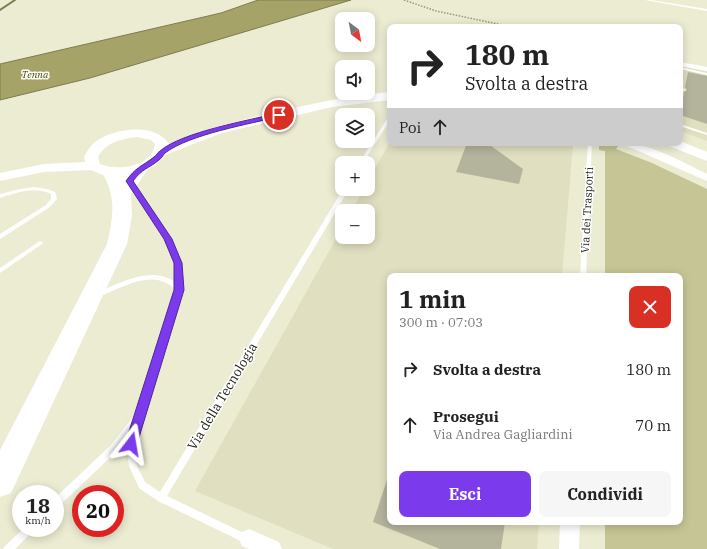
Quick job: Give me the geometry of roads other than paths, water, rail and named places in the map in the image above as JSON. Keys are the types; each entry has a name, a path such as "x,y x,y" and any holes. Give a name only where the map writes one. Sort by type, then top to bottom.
{"highway":[{"path":"1,477 117,244 130,181 118,182 111,172"}],"main road":[{"path":"93,159 103,171 111,172 130,181 162,152 182,142 207,133 303,109 351,100 387,96"},
{"path":"0,177 93,159 106,141 126,134 146,134 169,137 207,133"},
{"path":"155,136 161,140 163,146 162,152"},
{"path":"681,146 707,157"}],"street":[{"path":"683,65 707,69"},
{"path":"633,146 663,157 707,178"},
{"path":"569,549 570,525"},
{"path":"249,539 272,549"}],"lane":[{"path":"646,0 707,10"},
{"path":"683,69 707,74"},
{"path":"365,156 387,122"},
{"path":"683,126 707,134"},
{"name":"Via dei Trasporti","path":"583,273 590,146"},
{"path":"130,181 168,239 178,263 179,290 131,444 133,466 142,485 161,498 249,539"},
{"path":"0,196 33,189 46,189 53,193 54,199 48,206 0,237"},
{"name":"Via della Tecnologia","path":"161,498 342,196"},
{"path":"0,271 40,243"},
{"path":"90,298 130,281 149,277 172,282 179,290"},
{"path":"64,495 114,448 139,415"},
{"path":"8,549 21,537"}],"water":[{"name":"Tenna","path":"258,0 351,0 90,78 0,100 0,64 221,13"}],"waterway":[{"path":"0,10 15,0"}]}
